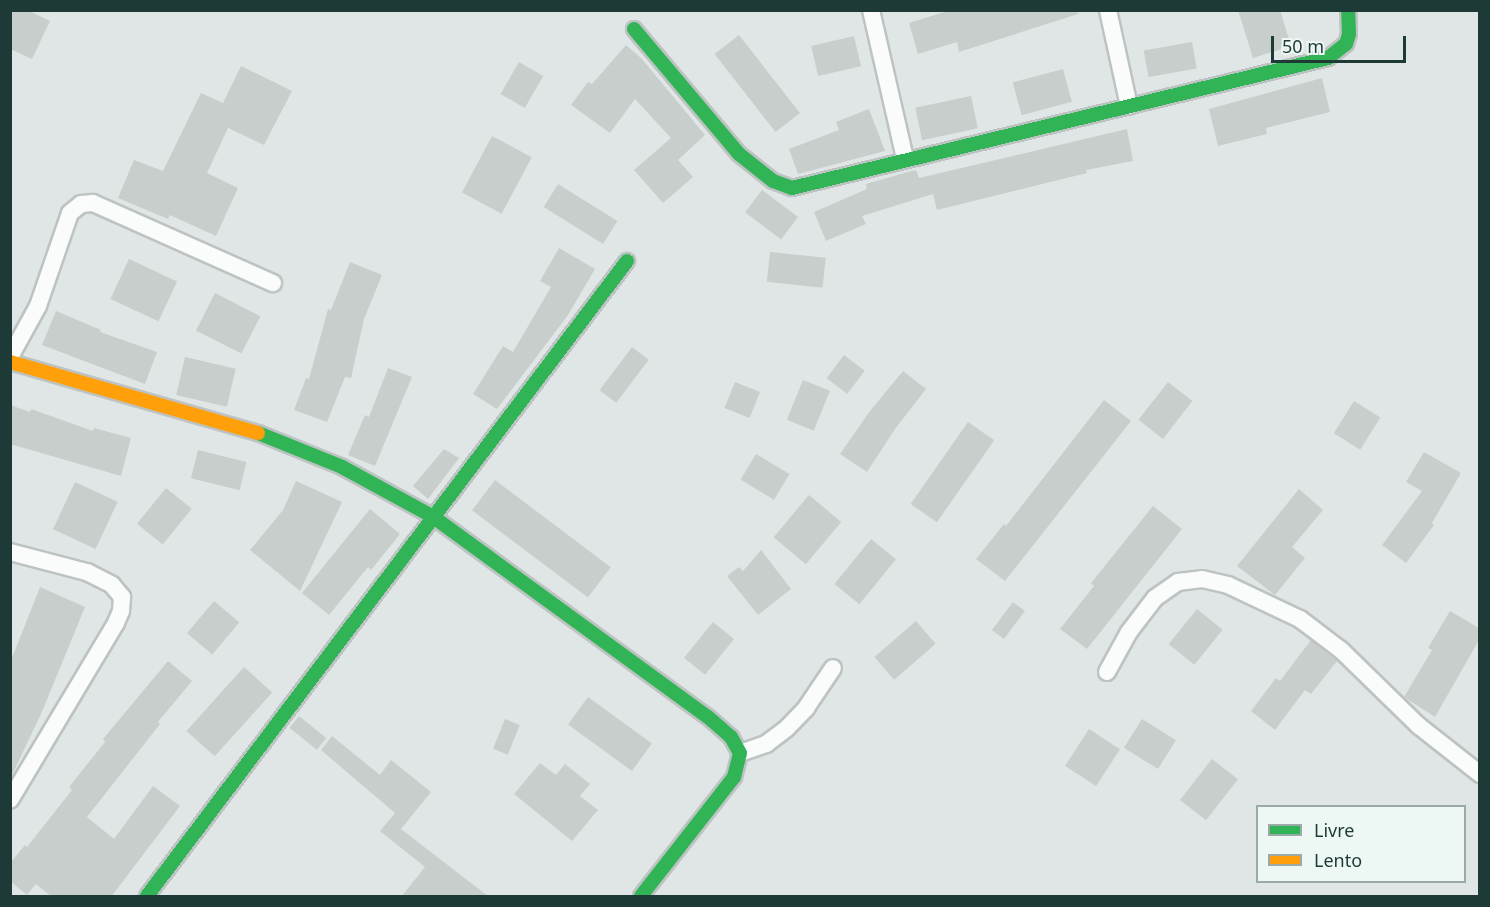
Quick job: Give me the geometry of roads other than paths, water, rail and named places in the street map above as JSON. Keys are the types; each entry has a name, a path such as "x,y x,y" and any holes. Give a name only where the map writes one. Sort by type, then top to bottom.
{"street":[{"path":"871,10 905,159"},
{"path":"1108,10 1129,105"},
{"path":"634,29 739,154 773,181 792,188 813,185 905,159 1328,58 1346,44 1349,34 1348,10"},
{"path":"10,357 38,306 70,213 81,204 93,203 273,283"},
{"path":"147,897 432,516 627,261"},
{"path":"10,362 164,408 240,427 295,446 342,467 432,516 708,717 731,737 740,753 734,777 641,897"},
{"path":"10,552 87,572 112,585 122,597 121,611 116,623 10,800"},
{"path":"1107,672 1130,632 1155,598 1170,587 1178,582 1202,579 1228,585 1300,619 1341,650 1419,726 1479,774"},
{"path":"740,753 766,744 788,728 806,708 833,668"}]}
